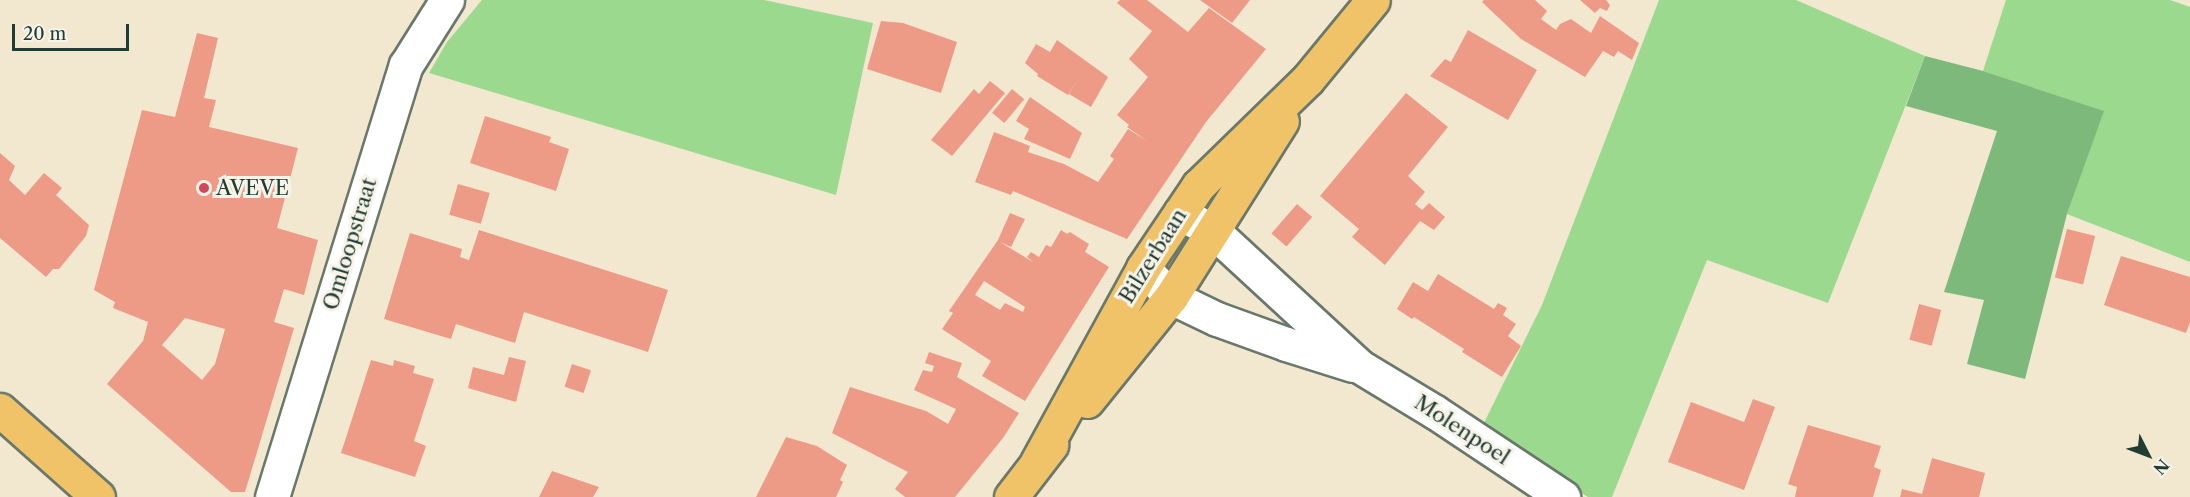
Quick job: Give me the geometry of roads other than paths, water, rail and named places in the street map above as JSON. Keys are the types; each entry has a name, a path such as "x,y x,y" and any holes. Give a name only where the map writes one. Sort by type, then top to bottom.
{"main road":[{"name":"Bilzerbaan","path":"1037,462 1143,268 1198,186 1308,79 1373,0"},
{"name":"Bilzerbaan","path":"1011,497 1171,297 1214,232 1308,79"},
{"path":"0,410 98,497"}],"street":[{"name":"Omloopstraat","path":"272,497 406,65 447,0"},
{"name":"Molenpoel","path":"1180,213 1214,232 1359,366 1435,412 1563,497"},
{"name":"Molenpoel","path":"1143,268 1171,297 1217,319 1359,366"}],"place":[{"name":"AVEVE","path":"204,188"}]}
